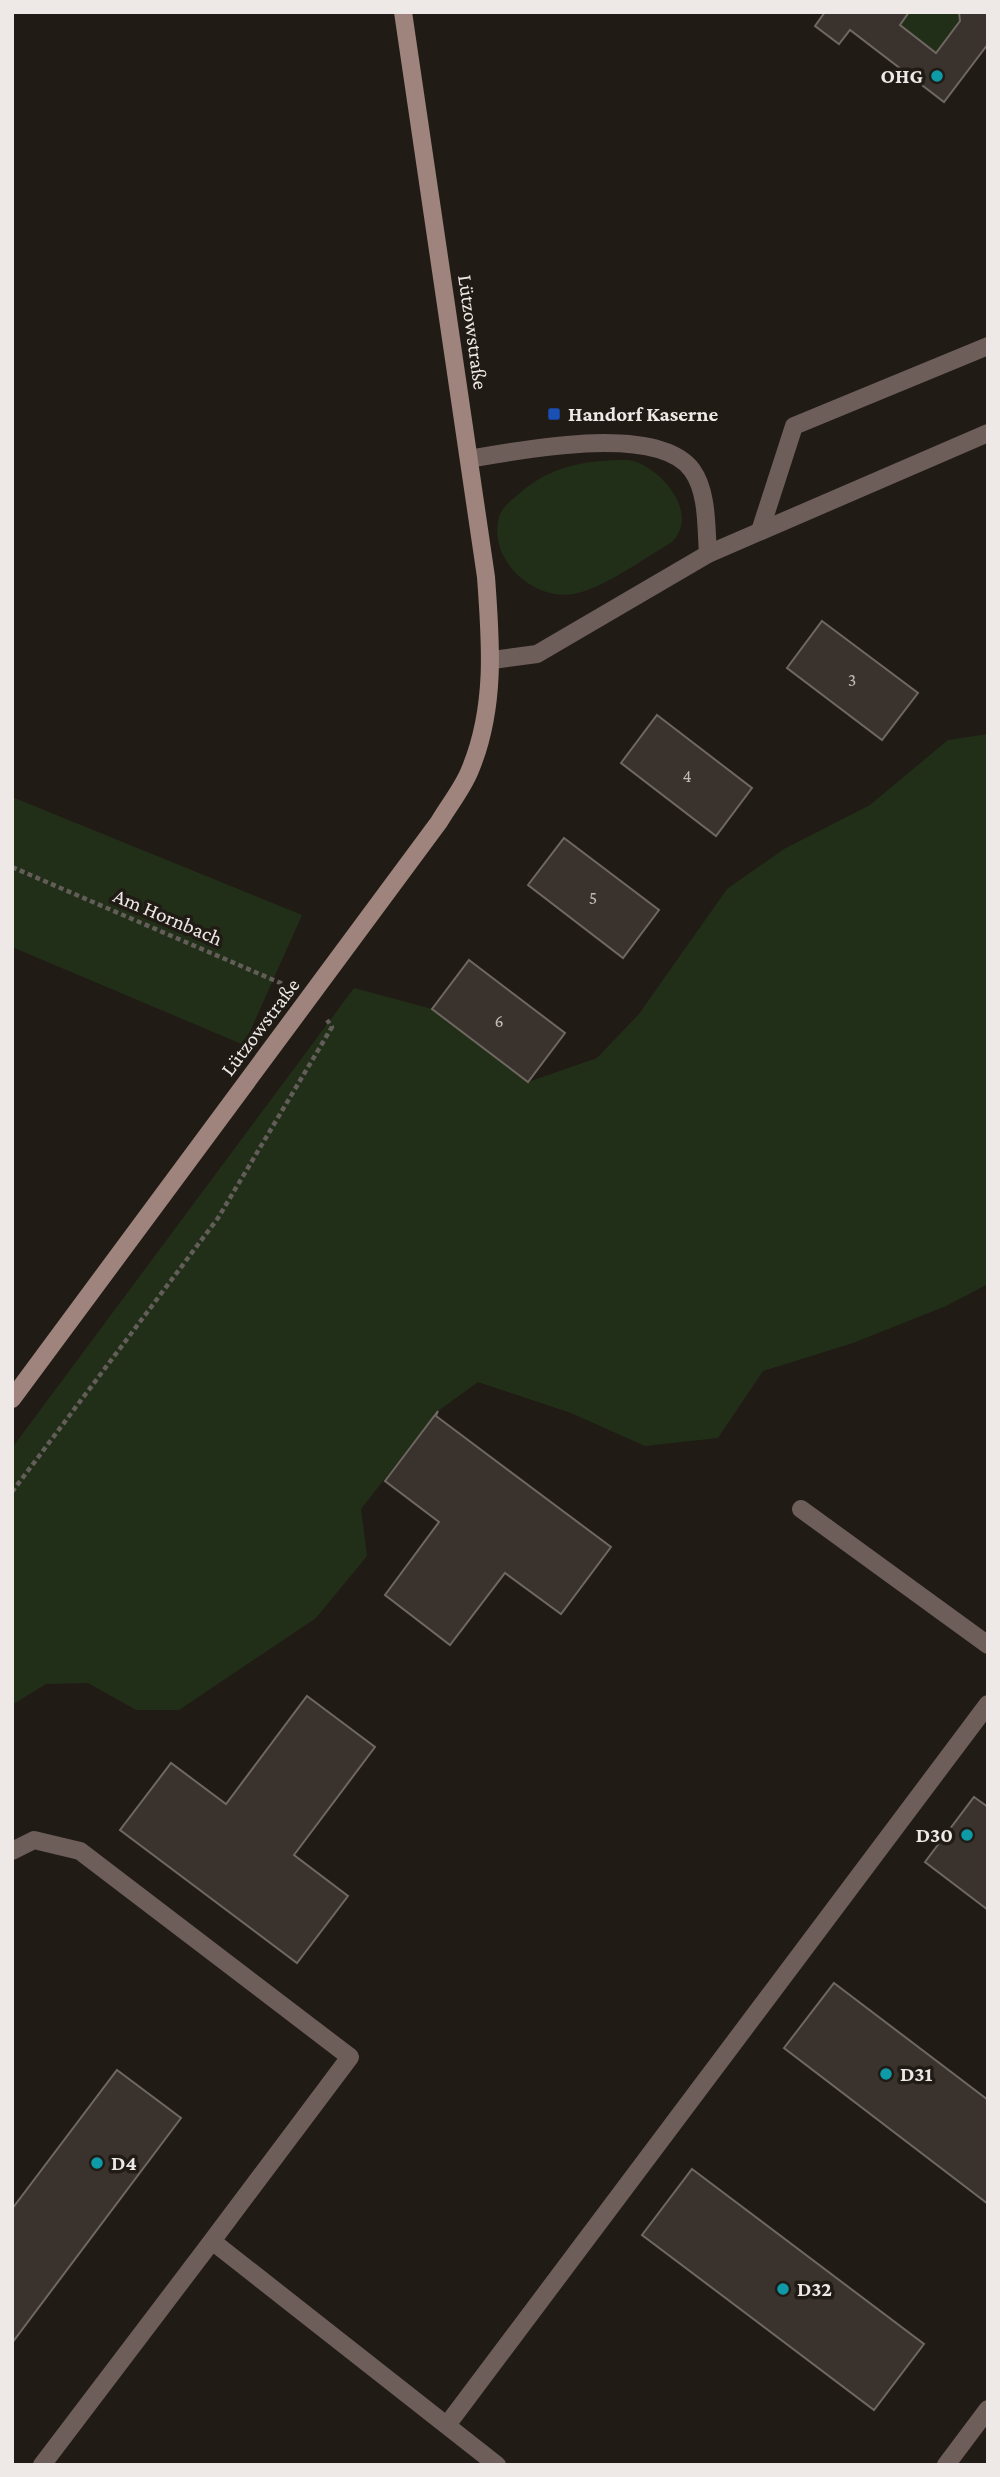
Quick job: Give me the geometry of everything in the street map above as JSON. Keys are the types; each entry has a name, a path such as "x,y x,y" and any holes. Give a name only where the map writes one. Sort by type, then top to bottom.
{"street":[{"name":"Lützowstraße","path":"12,1399 439,822 470,772 486,721 493,660 486,577 403,12"},
{"path":"761,528 794,426 988,346"},
{"path":"493,660 537,654 708,554 761,528 988,433"},
{"path":"469,459 530,449 616,443 647,445 679,455 694,472 704,501 708,554"},
{"path":"801,1508 988,1644"},
{"path":"447,2425 988,1704"},
{"path":"12,1851 34,1840 80,1851 350,2057 42,2465"},
{"path":"212,2241 498,2465"},
{"path":"946,2465 988,2409"}],"path":[{"name":"Am Hornbach","path":"12,867 311,996"},
{"path":"12,1492 218,1218 332,1027 311,996"}],"green space":[{"path":"909,12 959,12 960,21 936,53 900,25"},
{"path":"629,460 653,471 673,492 682,518 680,530 672,542 614,577 578,593 562,595 547,592 519,576 501,549 497,533 502,510 532,484 557,470 584,463"},
{"path":"988,734 988,1284 946,1306 853,1343 763,1371 718,1438 645,1446 571,1413 478,1382 438,1411 361,1509 367,1556 316,1618 179,1710 136,1710 88,1683 46,1684 12,1705 12,1448 354,988 432,1009 528,1082 597,1058 639,1014 727,889 784,849 870,805 948,740"},
{"path":"12,797 302,915 244,1045 12,947"}],"building":[{"name":"OHG","path":"825,12 909,12 900,25 936,53 960,21 959,12 988,12 988,44 944,102 850,30 839,44 815,26"},
{"path":"822,621 918,693 882,740 787,668"},
{"path":"657,715 752,788 716,836 621,763"},
{"path":"564,838 659,910 623,958 528,885"},
{"path":"469,960 565,1033 528,1082 432,1009"},
{"path":"438,1411 436,1416 611,1547 561,1614 505,1573 450,1645 385,1595 439,1522 385,1481"},
{"path":"307,1696 375,1747 294,1855 348,1896 297,1963 120,1830 171,1763 226,1804"},
{"name":"D30","path":"974,1797 988,1807 988,1910 925,1862"},
{"name":"D31","path":"834,1983 988,2100 988,2204 784,2048"},
{"name":"D4","path":"117,2070 181,2118 12,2343 12,2209"},
{"name":"D32","path":"692,2169 924,2344 874,2410 642,2235"}],"place":[{"name":"OHG","path":"937,76"},
{"name":"Handorf Kaserne","path":"554,414"},
{"name":"D30","path":"967,1835"},
{"name":"D31","path":"886,2074"},
{"name":"D4","path":"97,2163"},
{"name":"D32","path":"783,2289"}]}
